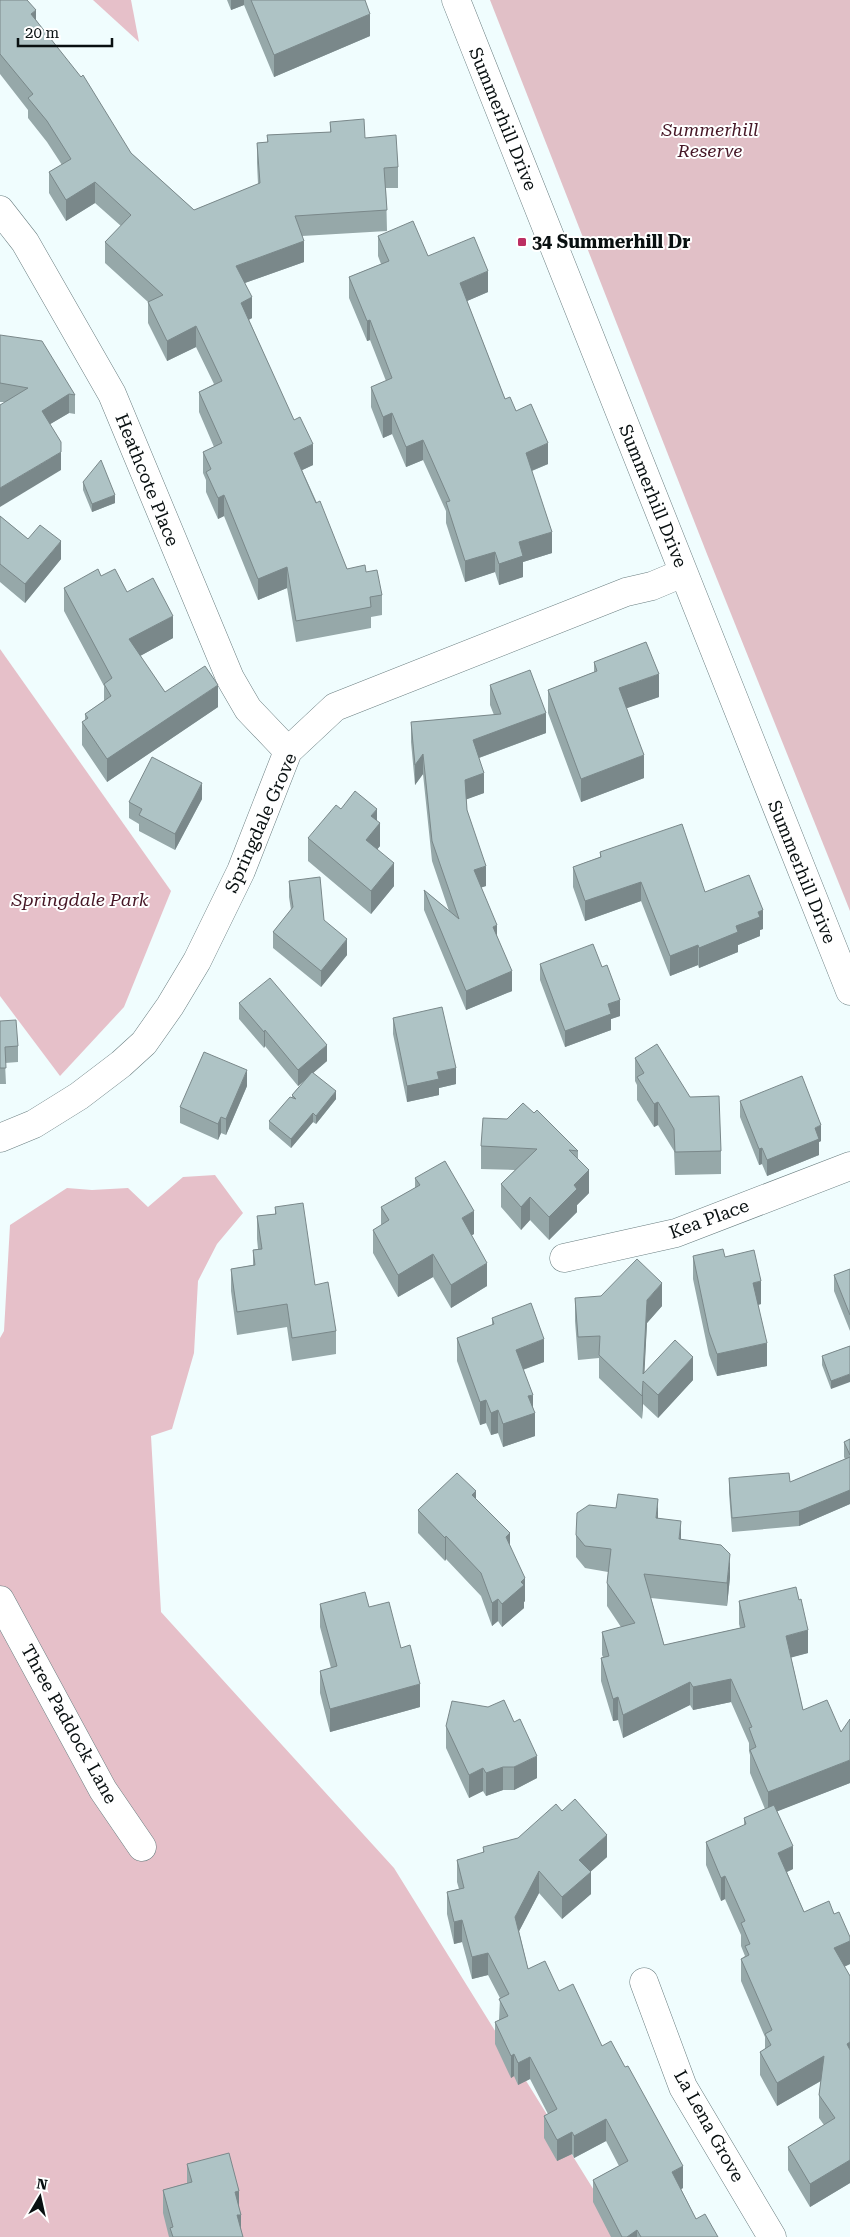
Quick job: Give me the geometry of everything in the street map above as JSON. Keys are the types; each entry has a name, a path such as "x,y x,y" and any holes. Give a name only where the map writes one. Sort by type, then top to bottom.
{"street":[{"name":"Summerhill Drive","path":"456,0 850,991"},
{"name":"Heathcote Place","path":"0,210 25,242 112,394 230,678 248,709 288,752"},
{"name":"Springdale Grove","path":"0,1138 34,1124 80,1096 121,1064 144,1043 170,1006 201,953 241,871 288,752 335,707 617,596 652,586 683,573"},
{"name":"Kea Place","path":"564,1258 676,1233 850,1166"},
{"name":"Three Paddock Lane","path":"0,1600 103,1790 142,1846"},
{"name":"La Lena Grove","path":"644,1982 683,2087 772,2237"}],"green space":[{"path":"93,0 131,0 139,42"},
{"name":"Summerhill Reserve","path":"490,0 850,0 850,911 707,554"},
{"name":"Springdale Park","path":"0,649 171,891 124,1007 60,1076 0,996"},
{"path":"215,1175 243,1213 217,1244 198,1281 194,1353 172,1429 151,1436 161,1612 394,1868 623,2237 0,2237 0,1338 4,1331 10,1225 67,1188 92,1190 128,1188 148,1207 183,1177"}],"building":[{"path":"0,0 27,0 36,10 31,14 81,77 83,75 131,153 194,210 260,183 257,143 268,142 267,135 331,132 330,122 364,119 365,138 396,135 398,167 384,168 387,210 295,216 304,241 236,266 252,297 241,303 294,420 300,417 313,444 294,453 316,503 320,501 347,569 365,565 366,572 377,570 382,595 370,597 371,607 296,621 287,567 258,579 224,495 218,498 206,472 211,469 203,452 222,443 199,392 222,381 196,326 167,341 148,302 163,295 105,242 131,215 95,182 66,200 49,172 71,159 47,121 28,98 33,94 0,54"},
{"path":"251,0 365,0 370,14 274,55"},
{"path":"413,221 428,256 474,237 488,271 460,283 505,399 510,397 516,411 531,404 548,443 526,453 552,532 519,542 523,556 499,564 495,552 465,561 446,502 450,501 423,440 406,447 392,413 383,417 371,387 392,378 370,320 367,321 349,277 389,261 378,236"},
{"path":"0,335 42,341 75,395 69,394 42,411 61,442 61,452 0,488 0,405 28,388 0,383"},
{"path":"101,460 115,495 92,504 83,482"},
{"path":"0,516 28,539 40,525 61,541 25,584 0,564"},
{"path":"98,569 101,576 115,569 127,592 153,578 173,616 129,639 165,692 205,666 218,685 107,759 82,722 88,718 85,714 111,696 104,684 112,678 64,588"},
{"path":"646,642 659,674 619,688 644,755 581,779 548,690 597,671 594,662"},
{"path":"530,670 546,713 473,740 484,773 465,780 467,810 486,866 474,870 497,925 493,927 512,971 466,991 424,890 459,919 432,841 423,754 415,765 411,722 501,714 490,685"},
{"path":"152,757 202,783 175,834 139,815 142,809 129,802"},
{"path":"355,791 377,809 371,816 380,823 366,840 394,863 371,891 308,838 336,805 341,809"},
{"path":"682,824 705,892 749,875 763,910 758,912 760,917 736,926 738,932 699,948 698,945 670,956 641,882 585,901 573,867 601,857 600,852"},
{"path":"320,877 324,920 347,939 321,971 273,932 293,907 289,881"},
{"path":"593,944 602,967 607,965 620,1000 608,1004 611,1014 565,1031 540,964"},
{"path":"270,978 327,1045 298,1070 265,1030 264,1032 239,1003"},
{"path":"442,1007 456,1068 437,1072 439,1079 407,1086 393,1018"},
{"path":"16,1020 18,1046 5,1047 6,1068 0,1068 0,1021"},
{"path":"657,1044 690,1097 719,1096 721,1151 675,1152 674,1129 658,1102 654,1104 637,1077 644,1073 635,1058"},
{"path":"204,1052 247,1070 226,1119 221,1117 218,1124 180,1107"},
{"path":"312,1072 336,1091 316,1116 313,1113 291,1139 269,1121 290,1097 296,1099 292,1095"},
{"path":"802,1076 821,1125 815,1128 819,1139 767,1160 762,1148 759,1149 740,1101"},
{"path":"523,1103 534,1113 537,1110 578,1151 569,1150 589,1170 574,1185 577,1189 549,1217 530,1197 521,1207 501,1184 537,1149 481,1146 483,1118 507,1119"},
{"path":"445,1161 474,1211 462,1218 487,1263 451,1285 433,1254 398,1275 373,1230 389,1220 381,1207 420,1185 415,1178"},
{"path":"303,1203 315,1285 328,1282 336,1331 292,1338 287,1304 237,1312 231,1269 255,1265 253,1250 262,1249 257,1216 276,1214 275,1207"},
{"path":"723,1249 725,1257 754,1250 761,1281 753,1283 767,1343 717,1354 709,1332 693,1256"},
{"path":"637,1259 662,1283 647,1300 643,1374 675,1340 693,1357 658,1395 643,1381 642,1396 599,1355 600,1336 578,1337 575,1298 601,1296"},
{"path":"850,1269 850,1315 834,1275"},
{"path":"531,1303 544,1339 516,1350 533,1395 528,1396 535,1413 503,1424 498,1410 491,1413 486,1400 480,1402 457,1338 494,1324 492,1318"},
{"path":"850,1346 850,1374 831,1381 822,1356"},
{"path":"850,1439 850,1455 844,1442"},
{"path":"850,1457 850,1490 799,1511 732,1518 729,1478 789,1473 790,1482"},
{"path":"457,1473 476,1491 472,1495 510,1533 506,1537 525,1578 521,1582 524,1585 502,1604 498,1599 492,1603 481,1573 418,1510"},
{"path":"618,1494 658,1499 656,1518 681,1521 679,1539 721,1545 730,1554 727,1583 644,1574 664,1645 745,1627 739,1601 796,1587 799,1600 801,1599 808,1630 786,1636 803,1710 827,1700 841,1732 850,1719 850,1760 768,1792 750,1750 756,1747 749,1728 752,1727 731,1679 693,1687 690,1682 623,1715 618,1697 613,1699 601,1658 609,1656 602,1632 635,1623 607,1583 611,1549 585,1546 576,1535 577,1513 589,1505 616,1508"},
{"path":"365,1592 369,1607 389,1602 401,1648 410,1645 420,1684 330,1709 320,1671 337,1666 320,1604"},
{"path":"504,1700 514,1722 520,1719 537,1756 514,1767 503,1767 486,1773 483,1768 469,1775 446,1726 452,1701 488,1707"},
{"path":"575,1799 607,1835 579,1860 591,1872 562,1897 539,1871 515,1917 528,1969 545,1961 559,1991 573,1984 602,2046 611,2041 625,2067 628,2066 683,2166 672,2172 696,2219 705,2214 718,2237 641,2237 637,2230 627,2237 622,2237 593,2180 628,2161 606,2119 574,2136 572,2132 557,2140 544,2116 557,2109 530,2057 518,2063 514,2054 511,2056 495,2022 508,2016 499,1999 509,1994 488,1953 472,1957 462,1920 454,1922 447,1892 464,1888 457,1860 484,1852 483,1847 518,1838 556,1804 562,1811"},
{"path":"774,1805 793,1846 778,1853 804,1912 829,1901 834,1914 839,1912 850,1937 850,1941 834,1948 850,1976 850,2042 847,2044 850,2050 850,2160 810,2184 788,2147 835,2118 819,2095 824,2056 777,2083 760,2052 771,2045 765,2034 772,2030 741,1959 749,1955 745,1946 750,1944 741,1923 745,1921 725,1876 721,1878 706,1842 746,1824 744,1818"},
{"path":"229,2153 239,2191 235,2192 241,2215 237,2215 243,2237 173,2237 170,2228 173,2227 163,2190 192,2182 187,2164"}],"place":[{"name":"34 Summerhill Dr","path":"522,242"}]}
